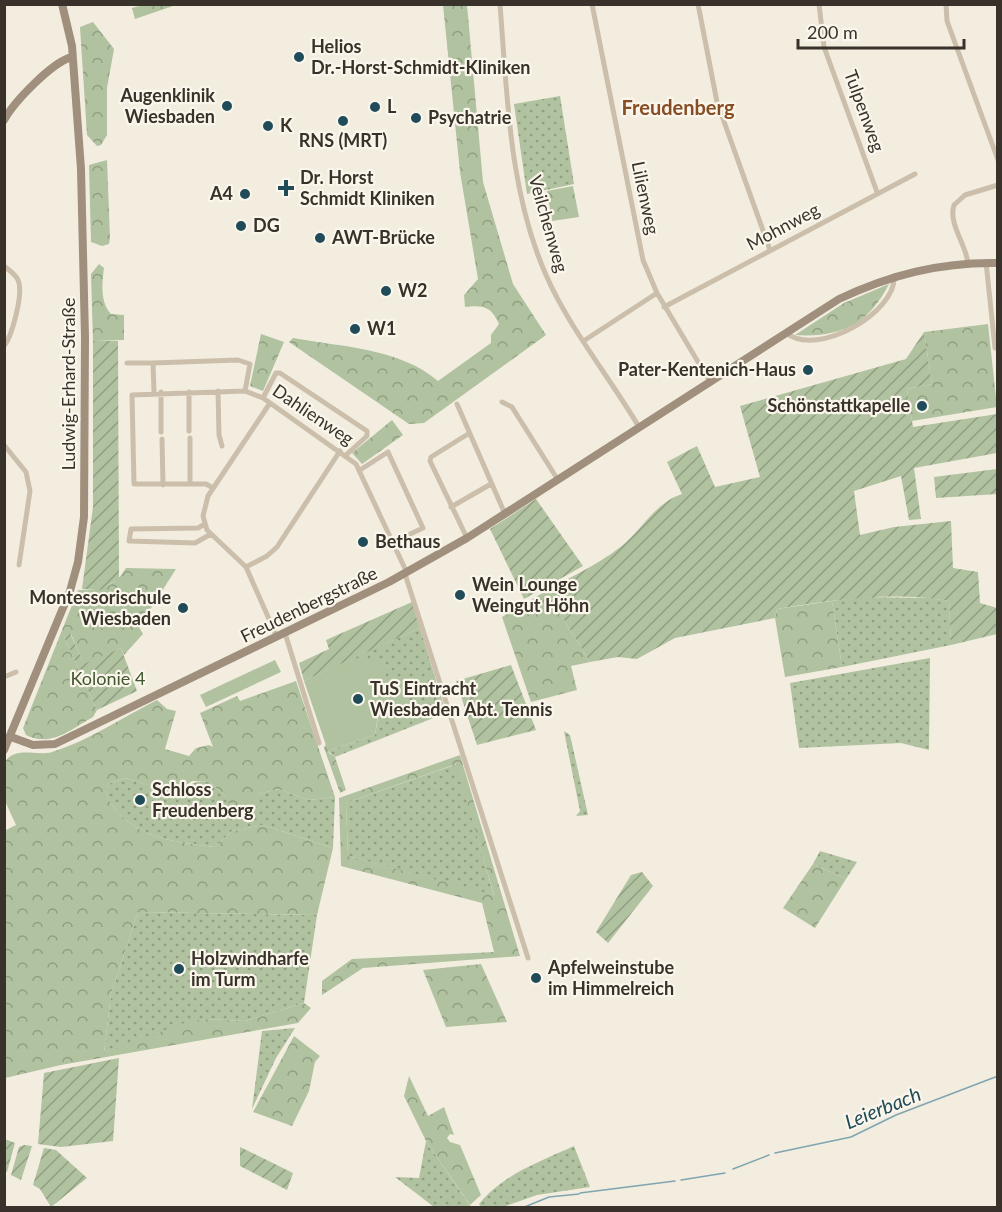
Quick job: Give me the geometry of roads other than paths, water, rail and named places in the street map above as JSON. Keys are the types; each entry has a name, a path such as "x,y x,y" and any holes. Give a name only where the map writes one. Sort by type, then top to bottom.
{"street":[{"name":"Ludwig-Erhard-Straße","path":"4,750 70,591 83,532 84,299 81,169 69,25 62,4"},
{"name":"Veilchenweg","path":"500,4 511,130 526,210 545,273 639,427"},
{"name":"Lilienweg","path":"592,4 638,243 664,307 710,382"},
{"path":"698,4 717,102 771,250"},
{"name":"Tulpenweg","path":"819,4 824,47 877,192"},
{"path":"946,4 947,21 998,160"},
{"path":"4,120 17,102 52,70 73,61"},
{"name":"Mohnweg","path":"664,307 877,192 915,174"},
{"path":"968,263 954,221 954,205 965,195 998,185"},
{"path":"987,262 995,348"},
{"name":"Freudenbergstraße","path":"11,736 33,745 55,744 406,573 505,514 839,299 894,276 932,266 998,263"},
{"path":"4,266 19,280 20,289 12,333 4,346"},
{"path":"786,333 796,338 816,340 847,332 877,309 893,285 894,276"},
{"path":"585,340 657,293"},
{"path":"127,363 248,362 251,365 245,391"},
{"path":"153,363 162,432"},
{"path":"263,398 276,373 280,373 367,431 367,436 346,455"},
{"name":"Dahlienweg","path":"163,485 136,485 133,482 132,395 157,392 245,391 263,398 346,455 360,470 406,573 528,958"},
{"path":"189,392 190,484"},
{"path":"218,392 219,435 222,446"},
{"path":"501,402 513,407 558,480"},
{"path":"270,403 213,488 204,508 205,524 211,534 246,567 277,637"},
{"path":"456,404 505,514"},
{"path":"467,538 430,458 468,434"},
{"path":"162,439 163,485 206,484 213,488"},
{"path":"4,445 26,472 30,491 19,566"},
{"path":"246,567 267,556 277,547 340,451"},
{"path":"360,470 388,452 423,528 393,542"},
{"path":"451,507 491,484"},
{"path":"205,524 198,528 131,529 129,541 195,543 211,534"},
{"path":"285,633 319,743"},
{"path":"4,677 16,672"}],"waterway":[{"name":"Leierbach","path":"775,1153 851,1137 896,1115 998,1076"},
{"name":"Leierbach","path":"733,1169 769,1155"},
{"name":"Leierbach","path":"681,1180 725,1173"},
{"name":"Leierbach","path":"580,1193 675,1181"},
{"name":"Leierbach","path":"522,1208 549,1197 579,1194"}],"place":[{"name":"Helios Dr.-Horst-Schmidt-Kliniken","path":"299,57"},
{"name":"Augenklinik Wiesbaden","path":"227,106"},
{"name":"L","path":"375,107"},
{"name":"Psychatrie","path":"416,118"},
{"name":"RNS (MRT)","path":"343,121"},
{"name":"K","path":"268,126"},
{"name":"Dr. Horst Schmidt Kliniken","path":"286,188"},
{"name":"A4","path":"245,194"},
{"name":"DG","path":"241,226"},
{"name":"AWT-Brücke","path":"320,238"},
{"name":"W2","path":"386,291"},
{"name":"W1","path":"355,329"},
{"name":"Pater-Kentenich-Haus","path":"808,370"},
{"name":"Schönstattkapelle","path":"922,406"},
{"name":"Bethaus","path":"363,542"},
{"name":"Wein Lounge Weingut Höhn","path":"460,595"},
{"name":"Montessorischule Wiesbaden","path":"183,608"},
{"name":"TuS Eintracht Wiesbaden Abt. Tennis","path":"358,699"},
{"name":"Schloss Freudenberg","path":"140,800"},
{"name":"Holzwindharfe im Turm","path":"179,969"},
{"name":"Apfelweinstube im Himmelreich","path":"536,978"}],"district":[{"name":"Freudenberg","path":"678,108"}],"park label":[{"name":"Kolonie 4","path":"108,679"}]}
